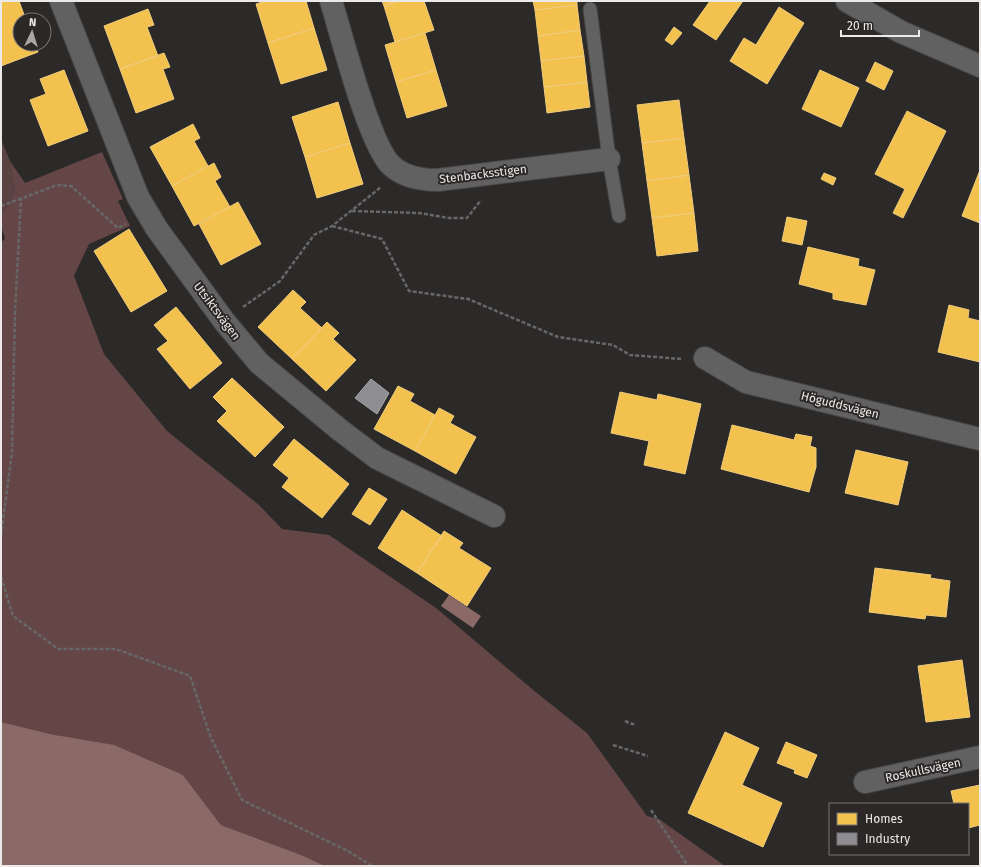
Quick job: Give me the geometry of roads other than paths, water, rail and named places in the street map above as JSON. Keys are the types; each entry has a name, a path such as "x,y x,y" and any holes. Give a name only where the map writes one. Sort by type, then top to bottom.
{"street":[{"name":"Utsiktsvägen","path":"61,1 138,197 157,229 224,321 259,363 340,430 377,458 494,516"},
{"name":"Stenbacksstigen","path":"331,1 372,133 391,166 401,172 427,180 609,159"},
{"path":"847,1 901,32 980,66"},
{"name":"Höguddsvägen","path":"705,358 746,382 980,439"},
{"name":"Roskullsvägen","path":"865,782 980,757"}],"lane":[{"path":"590,8 609,159 619,216"}]}
